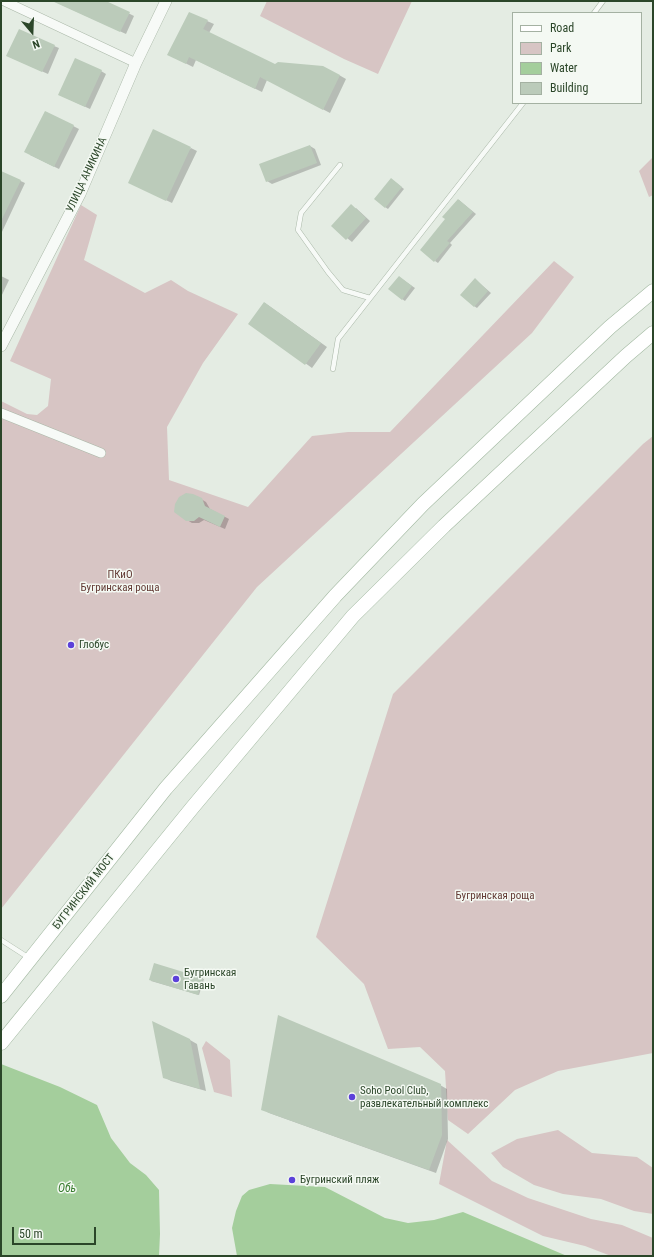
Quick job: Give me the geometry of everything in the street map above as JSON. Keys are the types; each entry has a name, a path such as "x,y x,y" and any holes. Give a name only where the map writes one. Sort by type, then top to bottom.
{"main road":[{"name":"БУГРИНСКИЙ МОСТ","path":"1,996 166,788 335,596 423,504 610,327 653,291"},
{"path":"1,1043 192,808 353,616 444,526 626,356 653,333"}],"street":[{"path":"4,1 136,63"},
{"name":"УЛИЦА АНИКИНА","path":"1,346 80,194 136,63 166,1"},
{"path":"1,413 101,453"}],"lane":[{"path":"595,12 603,1"},
{"path":"333,369 338,339 522,104"},
{"path":"340,164 301,213 298,230 328,272 344,290 370,298"},
{"path":"1,940 26,956"}],"green space":[{"path":"267,1 412,1 378,74 344,59 260,16"},
{"path":"653,157 653,195 649,197 639,171"},
{"name":"ПКиО Бугринская роща","path":"81,205 97,215 84,260 145,293 171,280 188,291 238,314 203,363 167,427 169,480 248,507 312,436 348,432 390,432 554,261 574,277 532,333 257,587 1,909 1,401 27,414 37,415 48,406 51,379 10,361"},
{"name":"Бугринская роща","path":"653,436 653,1053 558,1071 515,1090 468,1134 448,1120 445,1071 420,1047 388,1049 364,984 316,937 393,694 643,444"},
{"path":"206,1041 230,1060 232,1097 214,1092 202,1048"},
{"path":"558,1130 592,1153 637,1157 653,1168 653,1214 634,1211 601,1199 563,1194 534,1185 503,1167 491,1153 517,1139"},
{"path":"447,1140 492,1181 528,1198 591,1219 622,1225 653,1238 653,1256 611,1256 585,1246 543,1236 439,1184"}],"water":[{"name":"Обь","path":"1,1064 60,1087 97,1105 111,1138 130,1163 146,1175 159,1190 159,1256 1,1256"},
{"path":"270,1184 325,1187 385,1218 408,1223 434,1220 463,1212 567,1256 237,1256 232,1228 236,1211 242,1196 249,1190"}],"building":[{"path":"52,1 106,1 130,12 120,32"},
{"path":"189,12 208,20 203,29 275,64 278,62 323,66 340,75 323,110 260,77 255,89 189,57 186,64 167,55"},
{"path":"19,29 55,45 42,72 6,56"},
{"path":"75,58 102,70 85,107 58,95"},
{"path":"45,111 74,125 54,167 24,152"},
{"path":"153,129 191,147 166,201 128,183"},
{"path":"310,145 317,163 266,182 259,164"},
{"path":"1,171 21,180 1,221"},
{"path":"391,178 402,187 385,208 374,199"},
{"path":"458,199 473,212 447,241 450,243 434,262 420,250 445,219 442,217"},
{"path":"351,204 366,218 346,240 331,226"},
{"path":"399,276 412,286 402,300 388,289"},
{"path":"475,278 488,291 474,307 460,295"},
{"path":"264,302 321,343 305,365 248,324"},
{"path":"186,493 202,498 205,506 225,516 220,527 199,517 194,521 186,521 174,512 175,504 179,497"},
{"name":"Бугринская Гавань","path":"154,963 203,978 198,995 149,980"},
{"name":"Soho Pool Club, развлекательный комплекс","path":"278,1015 441,1084 442,1135 429,1170 261,1110"},
{"path":"152,1021 190,1039 200,1089 163,1078"}],"place":[{"name":"Глобус","path":"71,645"},
{"name":"Бугринская Гавань","path":"176,979"},
{"name":"Soho Pool Club, развлекательный комплекс","path":"352,1097"},
{"name":"Бугринский пляж","path":"292,1180"}]}
